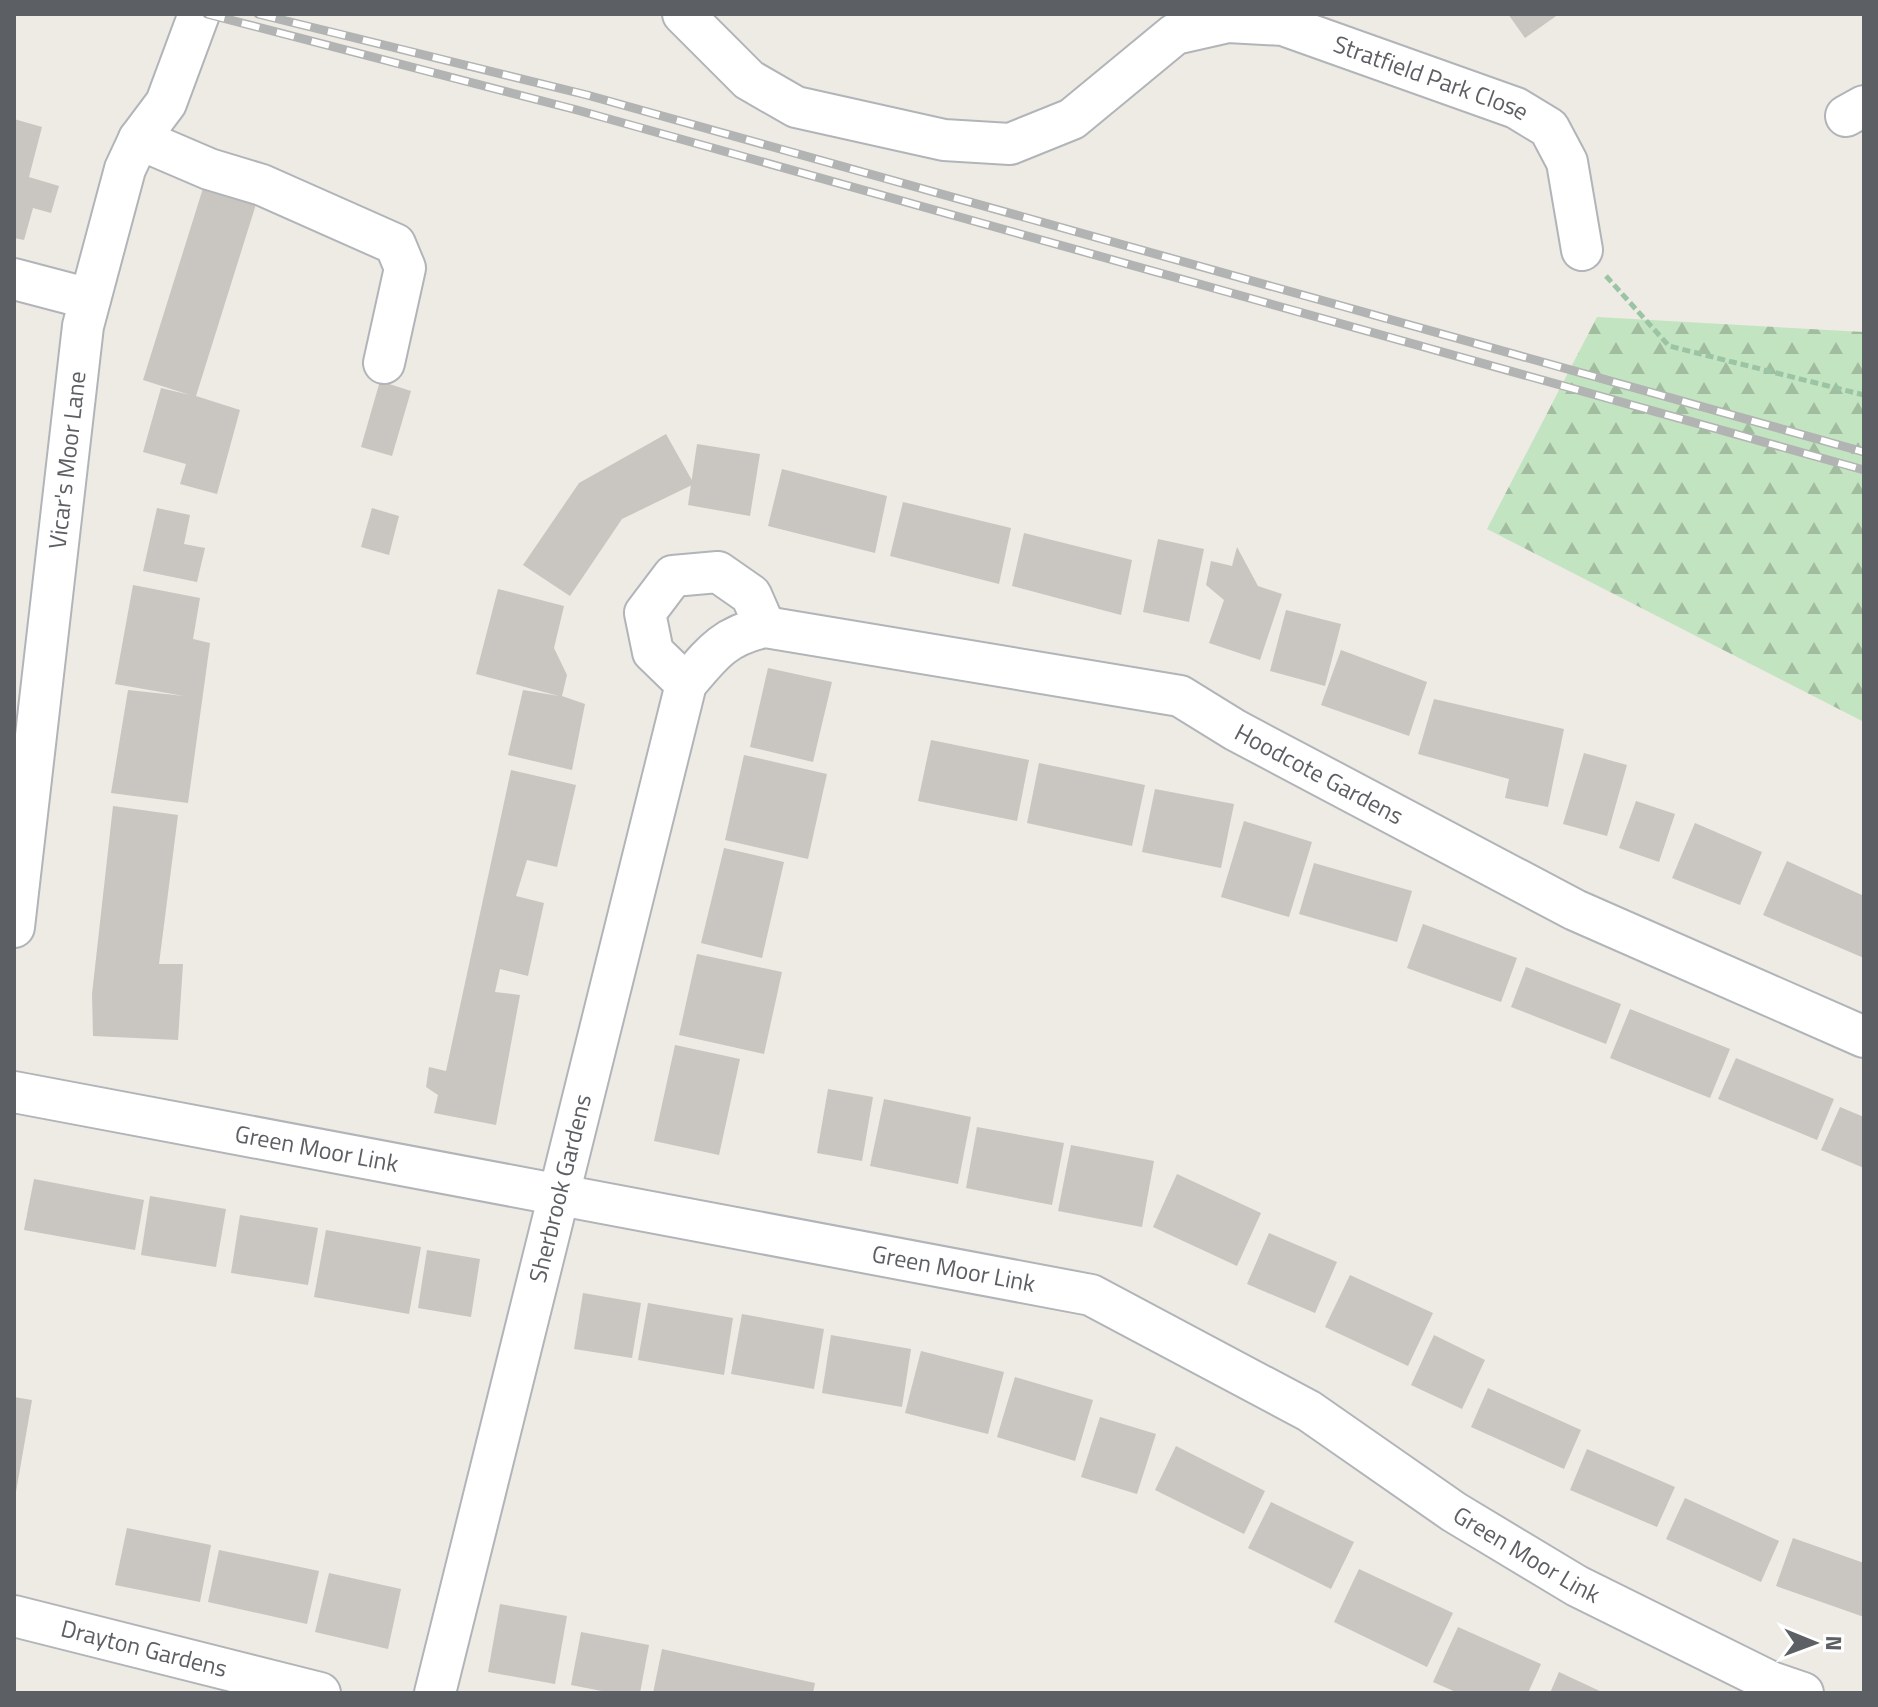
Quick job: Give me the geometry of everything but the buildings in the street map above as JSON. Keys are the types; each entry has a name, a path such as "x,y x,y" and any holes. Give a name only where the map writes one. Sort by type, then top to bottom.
{"street":[{"name":"Vicar's Moor Lane","path":"14,927 83,326 125,169 139,139 166,103 199,14"},
{"name":"Stratfield Park Close","path":"683,14 749,80 796,107 944,140 1010,144 1072,119 1175,34 1228,22 1283,25 1516,108 1549,128 1567,162 1582,250"},
{"path":"139,139 209,169 262,185 395,244 405,268 384,363"},
{"path":"14,279 90,299"},
{"path":"686,684 653,652 645,613 673,576 718,572 751,595 752,630"},
{"name":"Sherbrook Gardens","path":"435,1693 686,684 716,649 752,630"},
{"name":"Hoodcote Gardens","path":"752,630 1180,696 1235,730 1575,910 1864,1037"},
{"name":"Green Moor Link","path":"14,1092 1091,1295 1309,1411 1454,1512 1577,1586 1771,1682 1803,1693"},
{"name":"Drayton Gardens","path":"14,1616 320,1693"}],"path":[{"path":"1582,250 1669,346 1864,395"}],"green space":[{"path":"1597,317 1864,332 1864,722 1487,529"}],"railway":[{"path":"207,14 577,110 1864,470"},
{"path":"258,14 587,95 1864,452"}]}
